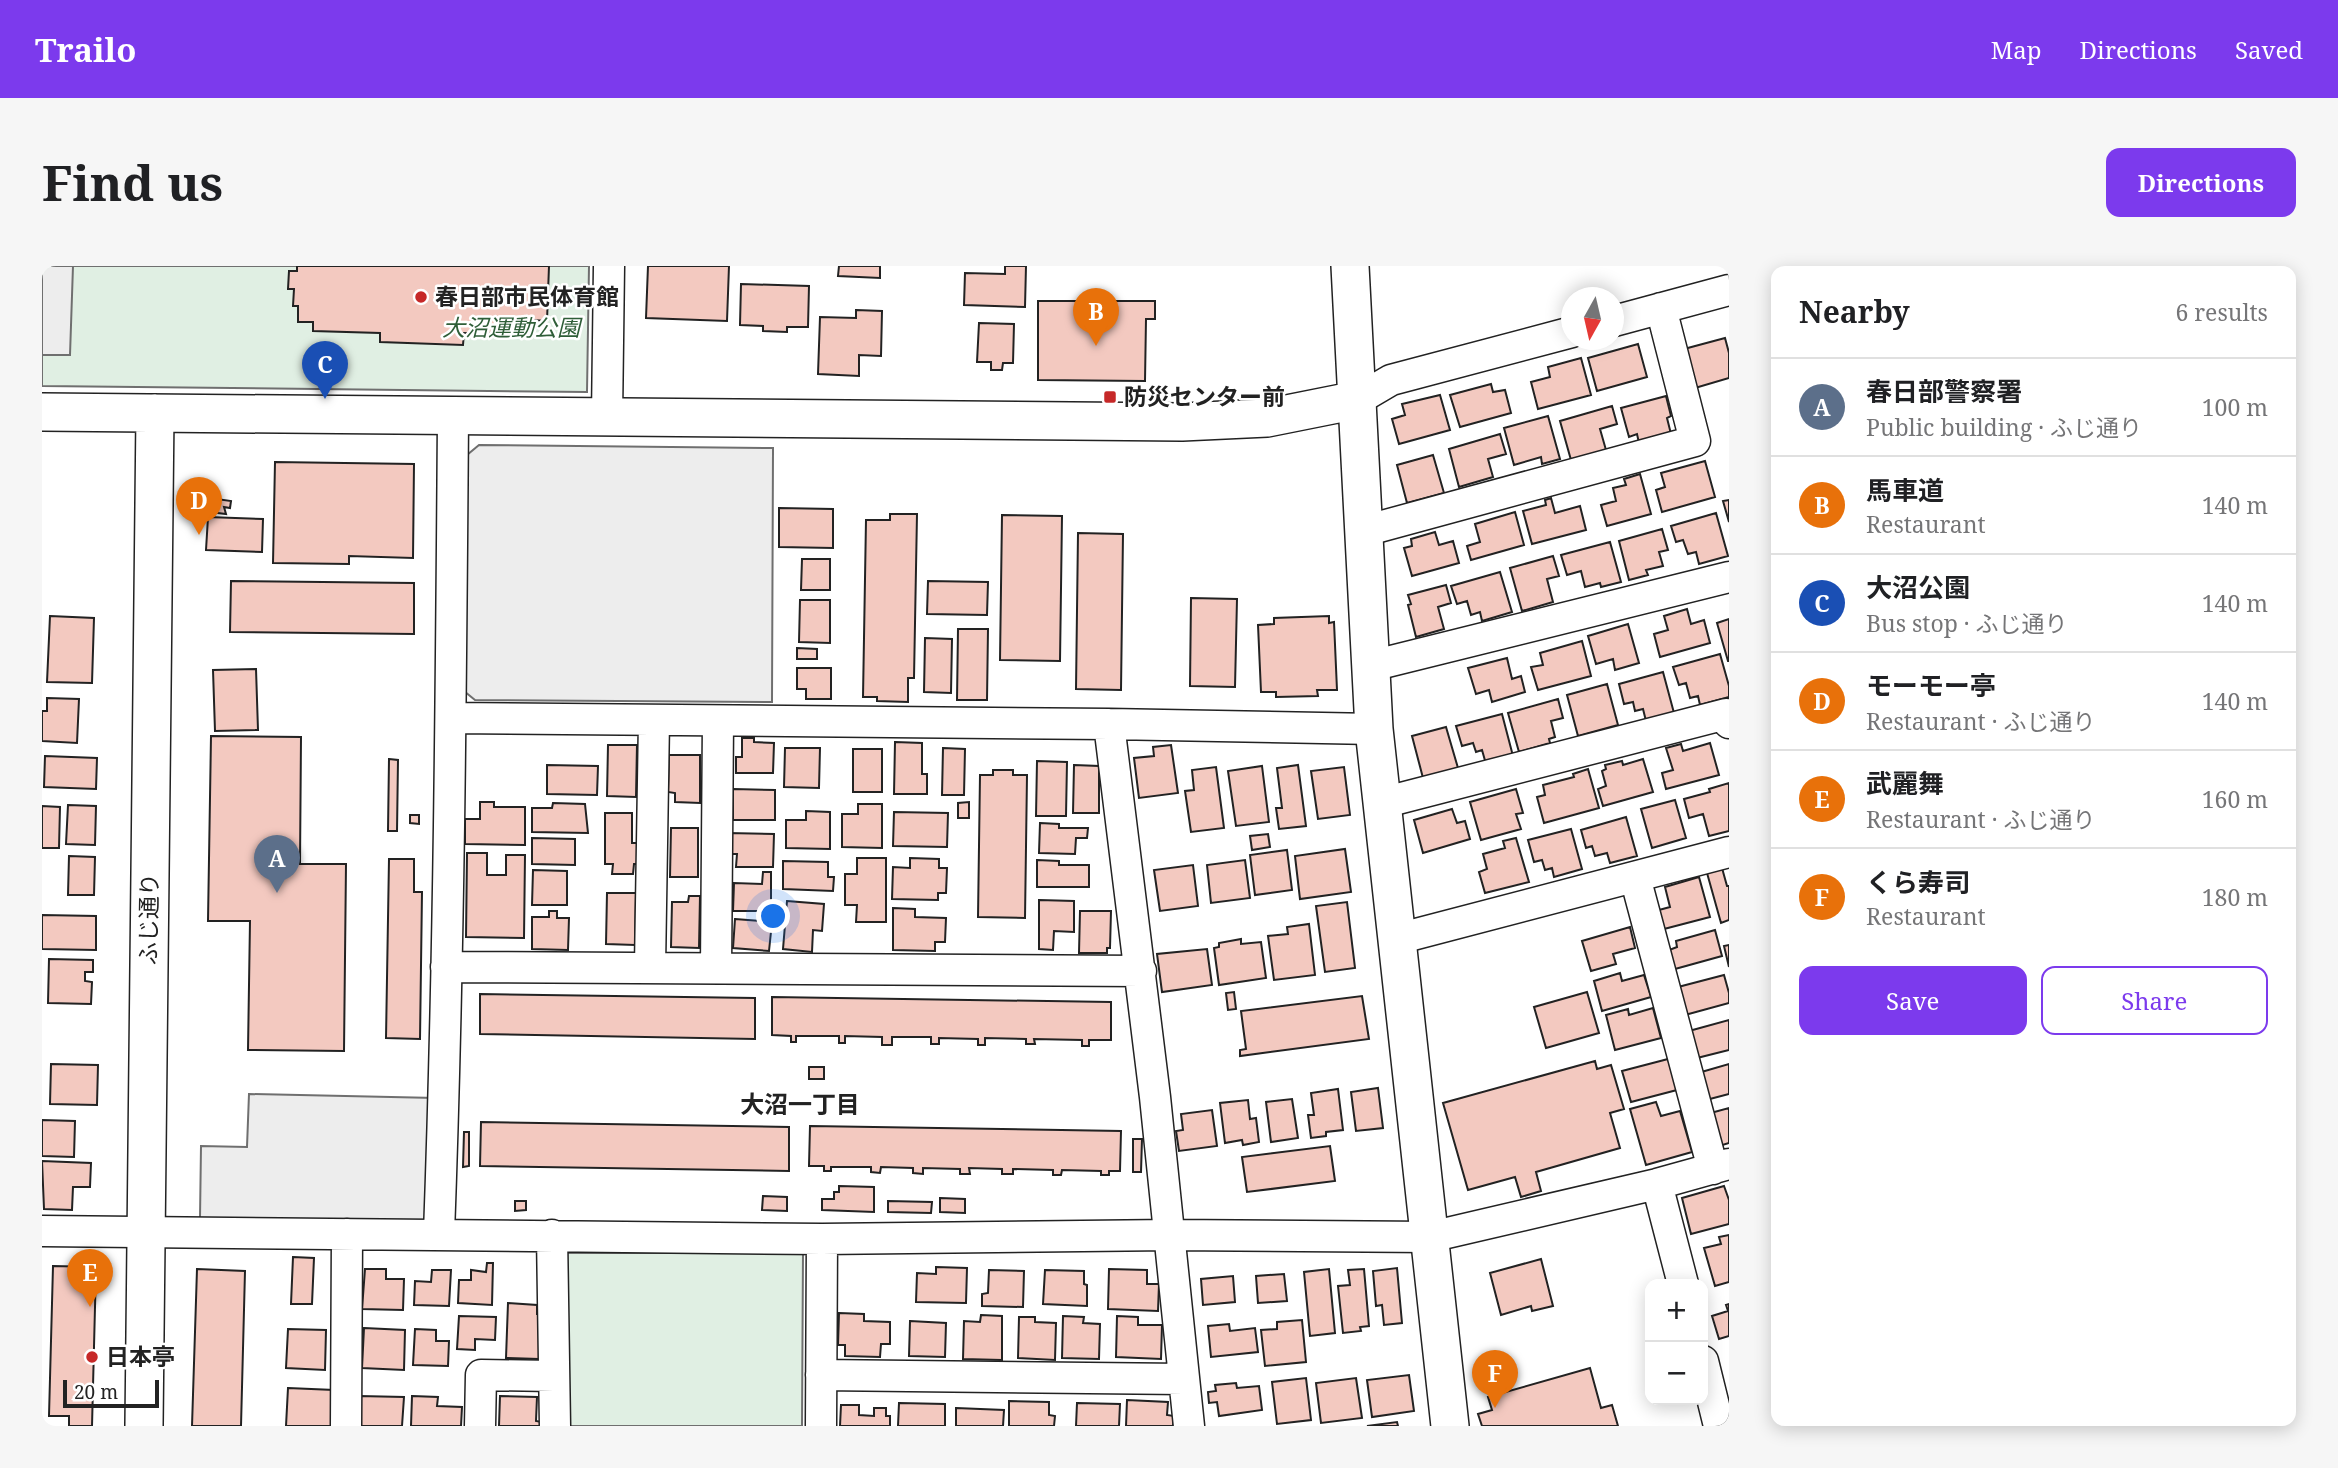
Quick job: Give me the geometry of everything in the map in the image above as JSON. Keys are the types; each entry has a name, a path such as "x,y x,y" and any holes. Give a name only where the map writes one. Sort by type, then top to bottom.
{"street":[{"path":"607,417 609,266"},
{"path":"1350,266 1374,729 1450,1426"},
{"path":"1624,318 1729,290"},
{"path":"1364,531 1695,441 1661,308"},
{"path":"42,412 1182,422 1267,418 1357,400 1391,380 1561,335"},
{"name":"ふじ通り","path":"144,1426 155,413"},
{"path":"439,1234 451,718 453,416"},
{"path":"1371,666 1729,577"},
{"path":"1382,803 1726,713 1729,723"},
{"path":"451,718 1374,729"},
{"path":"650,967 654,720"},
{"path":"716,968 718,721"},
{"path":"1109,724 1141,971 1189,1426"},
{"path":"1397,939 1729,852"},
{"path":"42,1231 822,1239 1170,1235 1430,1237 1721,1167 1635,877"},
{"path":"446,967 1141,971"},
{"path":"1657,1184 1682,1279"},
{"path":"346,1426 347,1234"},
{"path":"552,1235 555,1426"},
{"path":"821,1426 822,1239"},
{"path":"480,1426 481,1375 554,1376"},
{"path":"821,1375 1184,1379"},
{"path":"1708,1382 1719,1426"}],"green space":[{"name":"大沼運動公園","path":"42,266 589,266 587,392 42,386"},
{"path":"567,1253 803,1253 802,1426 567,1426"}],"shaded area":[{"path":"42,266 73,266 70,355 42,355"},
{"path":"479,445 773,448 772,702 475,700 464,691 467,455"},
{"path":"249,1094 436,1098 433,1222 200,1218 201,1146 247,1147"}],"building":[{"name":"春日部市民体育館","path":"297,266 549,266 547,321 533,320 533,335 464,333 463,345 380,342 380,333 313,331 313,322 298,322 298,306 293,306 294,289 288,289 289,271 297,271"},
{"path":"648,266 729,266 727,321 646,318"},
{"path":"839,266 880,266 880,278 838,276"},
{"path":"1005,266 1026,266 1025,307 964,305 965,273 1005,274"},
{"path":"741,284 809,286 808,327 787,327 787,332 763,331 763,326 740,325"},
{"path":"1038,301 1155,301 1155,319 1146,319 1145,381 1038,380"},
{"path":"856,310 882,311 881,356 859,355 859,376 818,374 820,317 856,318"},
{"path":"979,323 1014,324 1013,363 1003,363 1002,370 991,370 991,362 977,362"},
{"path":"1725,338 1729,353 1729,378 1695,388 1684,349"},
{"path":"1638,344 1647,377 1597,391 1588,358"},
{"path":"1581,358 1591,395 1538,409 1531,382 1550,377 1548,367"},
{"path":"1491,384 1493,392 1505,390 1511,413 1460,427 1450,395"},
{"path":"1440,395 1450,430 1399,444 1392,419 1405,415 1402,404"},
{"path":"1666,396 1671,416 1667,418 1671,434 1639,443 1637,434 1629,437 1621,408"},
{"path":"1612,406 1617,424 1600,429 1606,450 1571,460 1560,421"},
{"path":"1548,416 1560,459 1542,464 1541,457 1514,465 1504,428"},
{"path":"1500,434 1506,454 1488,459 1493,477 1459,487 1449,449"},
{"path":"1433,455 1444,493 1407,503 1397,465"},
{"path":"1705,461 1715,497 1662,512 1656,490 1665,487 1661,473"},
{"path":"275,462 414,464 413,558 349,556 349,564 273,563"},
{"path":"1640,474 1651,514 1607,526 1601,505 1616,501 1613,488 1626,485 1624,479"},
{"path":"203,497 231,501 230,508 224,507 226,514 201,511"},
{"path":"1551,498 1555,513 1580,506 1586,530 1532,544 1523,511 1546,505 1545,500"},
{"path":"1729,500 1729,522 1723,501"},
{"path":"779,508 833,509 833,548 779,547"},
{"path":"1515,512 1524,545 1471,560 1467,546 1480,542 1475,524"},
{"path":"1716,513 1728,556 1699,564 1696,552 1688,554 1683,540 1676,542 1671,526"},
{"path":"890,514 917,514 914,678 908,678 908,702 877,701 877,697 863,697 866,520 890,520"},
{"path":"1002,515 1062,516 1060,661 1000,660"},
{"path":"208,517 263,519 262,552 206,550"},
{"path":"1662,529 1668,550 1659,552 1663,566 1646,570 1648,575 1629,580 1619,541"},
{"path":"1435,532 1439,545 1453,541 1459,563 1412,576 1404,548 1412,546 1411,539"},
{"path":"1078,533 1123,534 1121,690 1076,689"},
{"path":"1610,542 1621,582 1601,587 1600,583 1585,587 1581,571 1567,575 1561,555"},
{"path":"1553,556 1559,576 1547,579 1553,602 1522,611 1510,568"},
{"path":"802,559 830,559 830,590 801,590"},
{"path":"1500,572 1512,612 1482,621 1480,612 1471,615 1467,601 1457,604 1451,586"},
{"path":"231,581 414,583 414,634 230,632"},
{"path":"928,581 988,582 987,615 927,614"},
{"path":"1446,585 1451,603 1438,607 1444,629 1416,637 1408,595"},
{"path":"1191,598 1237,599 1235,687 1190,686"},
{"path":"800,600 830,600 830,643 799,642"},
{"path":"1687,609 1691,624 1704,620 1710,643 1660,657 1654,634 1668,630 1664,616"},
{"path":"50,616 94,618 92,683 47,682"},
{"path":"1329,616 1329,623 1334,622 1337,690 1317,690 1318,696 1276,697 1276,692 1261,692 1258,625 1274,624 1274,618"},
{"path":"1729,619 1729,661 1728,661 1717,623"},
{"path":"1628,624 1639,663 1615,670 1613,659 1596,664 1588,636"},
{"path":"958,629 988,629 987,700 957,700"},
{"path":"925,638 952,639 951,693 924,692"},
{"path":"1582,641 1591,676 1538,690 1531,667 1543,665 1540,653"},
{"path":"797,648 817,649 817,659 797,659"},
{"path":"1720,654 1729,686 1729,697 1700,705 1698,696 1690,698 1686,683 1679,685 1673,667"},
{"path":"1507,658 1512,679 1521,676 1525,692 1492,702 1489,690 1476,694 1468,668"},
{"path":"797,668 831,668 831,699 806,699 806,689 797,689"},
{"path":"256,669 258,730 215,731 213,670"},
{"path":"1663,672 1674,713 1646,721 1643,709 1635,711 1633,702 1624,704 1619,684"},
{"path":"1607,684 1618,725 1578,736 1567,695"},
{"path":"47,698 79,699 77,743 42,741 42,711 47,711"},
{"path":"1558,699 1563,718 1551,721 1555,737 1549,739 1550,743 1519,752 1508,713"},
{"path":"1502,714 1513,756 1486,764 1482,750 1476,752 1473,743 1462,746 1456,726"},
{"path":"1446,727 1458,768 1423,778 1412,736"},
{"path":"211,736 301,737 300,864 346,864 344,1051 248,1050 250,921 208,921"},
{"path":"742,738 774,743 773,773 736,773 736,757 742,757"},
{"path":"895,742 922,743 922,774 927,774 927,794 894,794"},
{"path":"1710,743 1719,775 1666,789 1662,773 1673,770 1666,748 1681,744 1683,751"},
{"path":"608,745 637,745 636,797 607,796"},
{"path":"1171,745 1178,793 1139,798 1134,758 1154,756 1153,747"},
{"path":"785,748 820,748 819,788 784,787"},
{"path":"943,748 965,749 964,795 942,795"},
{"path":"853,749 882,749 882,792 853,792"},
{"path":"669,755 700,755 700,803 675,802 675,793 668,792"},
{"path":"45,756 97,758 96,789 44,787"},
{"path":"389,759 398,760 397,831 388,831"},
{"path":"1643,759 1653,792 1603,806 1598,789 1606,786 1602,771 1606,769 1605,765 1622,761 1623,765"},
{"path":"1037,761 1067,762 1066,816 1036,816"},
{"path":"547,765 598,766 597,795 547,794"},
{"path":"1074,765 1099,766 1099,813 1073,813"},
{"path":"1298,765 1306,826 1279,829 1276,808 1282,808 1277,768"},
{"path":"1262,766 1269,822 1236,826 1228,771"},
{"path":"1216,767 1224,828 1191,832 1185,791 1194,790 1192,770"},
{"path":"1344,767 1350,815 1318,819 1311,771"},
{"path":"1588,769 1599,808 1544,823 1537,797 1545,795 1543,785 1574,777 1573,774"},
{"path":"993,770 1013,770 1013,775 1027,775 1025,918 978,917 980,775 993,775"},
{"path":"1729,783 1729,831 1709,836 1703,814 1689,818 1684,799 1710,792 1709,789"},
{"path":"733,789 775,790 775,820 733,820"},
{"path":"1516,789 1523,813 1516,814 1521,829 1481,840 1470,802"},
{"path":"1675,800 1686,838 1652,848 1641,809"},
{"path":"480,802 494,802 494,807 525,807 525,845 465,844 465,819 480,819"},
{"path":"969,802 969,818 958,818 958,803"},
{"path":"553,803 585,804 588,833 532,832 532,808 552,808"},
{"path":"858,804 882,804 882,848 842,847 842,814 858,814"},
{"path":"68,805 96,806 95,845 66,844"},
{"path":"42,806 60,807 59,848 42,848"},
{"path":"1452,809 1457,823 1465,821 1470,839 1423,853 1414,820"},
{"path":"806,811 830,812 830,849 786,848 786,820 806,820"},
{"path":"894,812 948,813 947,847 893,846"},
{"path":"605,813 632,813 632,843 640,843 640,864 634,864 633,874 612,874 613,864 605,864"},
{"path":"410,815 419,815 419,824 410,823"},
{"path":"1626,817 1637,856 1610,863 1607,853 1595,856 1592,846 1586,848 1581,830"},
{"path":"1040,823 1059,824 1059,828 1088,828 1087,838 1076,838 1075,854 1039,853"},
{"path":"671,828 698,828 698,877 670,877"},
{"path":"1571,829 1582,869 1554,877 1552,868 1545,870 1542,860 1534,862 1528,840"},
{"path":"727,833 774,834 773,867 736,867 737,854 727,854"},
{"path":"1268,834 1270,847 1252,850 1250,836"},
{"path":"532,838 575,839 575,865 532,864"},
{"path":"1516,838 1529,882 1485,893 1479,872 1487,869 1483,854 1505,848 1503,841"},
{"path":"1345,849 1351,892 1300,899 1295,856"},
{"path":"1287,850 1292,890 1255,895 1250,855"},
{"path":"467,853 487,853 487,875 506,875 506,855 525,855 524,938 466,937"},
{"path":"69,856 95,857 94,895 68,895"},
{"path":"857,858 886,858 886,922 856,922 857,905 845,905 845,874 857,874"},
{"path":"910,858 939,859 939,868 947,868 946,893 938,893 938,900 892,899 893,867 910,868"},
{"path":"389,859 414,859 414,892 422,892 420,1039 386,1038"},
{"path":"1037,860 1059,861 1059,865 1089,865 1089,887 1037,887"},
{"path":"1245,860 1250,898 1211,903 1207,865"},
{"path":"783,861 828,862 828,877 834,877 833,891 783,889"},
{"path":"1193,865 1198,906 1160,911 1154,870"},
{"path":"1722,868 1729,886 1729,920 1721,923 1707,873"},
{"path":"533,870 567,871 567,905 532,905"},
{"path":"763,872 771,872 771,911 733,911 734,883 762,884"},
{"path":"1699,877 1710,917 1664,929 1659,910 1670,907 1665,887"},
{"path":"607,893 636,893 635,945 606,944"},
{"path":"689,896 700,896 699,948 671,947 672,902 688,902"},
{"path":"1039,900 1074,901 1074,932 1054,931 1053,950 1039,949"},
{"path":"787,901 824,904 822,931 813,930 812,952 783,949"},
{"path":"1347,902 1355,968 1325,972 1316,906"},
{"path":"893,908 915,909 915,917 946,918 945,942 935,942 935,951 893,950"},
{"path":"549,911 557,911 557,918 569,918 568,950 532,949 532,917 549,917"},
{"path":"1080,911 1111,911 1110,948 1107,948 1107,953 1079,953"},
{"path":"42,915 96,916 96,950 42,949"},
{"path":"735,919 772,922 769,951 733,948"},
{"path":"1309,924 1315,975 1274,980 1268,936 1288,934 1287,927"},
{"path":"1630,927 1635,948 1613,954 1616,964 1591,971 1582,941"},
{"path":"1715,930 1722,956 1675,969 1669,950 1677,947 1676,941"},
{"path":"1241,939 1241,944 1261,942 1266,978 1219,985 1214,948 1219,947 1219,943"},
{"path":"1729,945 1729,967 1724,946"},
{"path":"1207,949 1212,985 1162,992 1157,954"},
{"path":"49,959 93,960 93,972 85,972 85,981 92,982 91,1004 48,1003"},
{"path":"1620,973 1622,981 1644,975 1651,997 1602,1011 1594,981"},
{"path":"1724,975 1729,1003 1685,1015 1678,987"},
{"path":"1234,992 1236,1009 1228,1010 1226,993"},
{"path":"1587,992 1599,1033 1546,1048 1534,1007"},
{"path":"480,994 755,998 755,1039 480,1034"},
{"path":"1362,996 1369,1039 1240,1056 1240,1050 1246,1049 1241,1011"},
{"path":"772,997 1111,1002 1111,1040 1089,1040 1089,1046 1082,1046 1082,1040 1034,1039 1035,1044 1026,1044 1026,1039 985,1038 985,1045 978,1045 978,1039 939,1038 939,1044 931,1044 931,1037 892,1037 892,1045 882,1045 882,1037 845,1036 845,1043 839,1043 839,1036 796,1036 796,1042 791,1042 791,1036 772,1035"},
{"path":"1653,1008 1661,1038 1615,1050 1606,1015 1628,1009 1629,1015"},
{"path":"1729,1020 1729,1050 1697,1058 1689,1031"},
{"path":"1668,1059 1677,1090 1631,1102 1622,1071"},
{"path":"1595,1061 1597,1069 1611,1065 1624,1109 1610,1113 1620,1148 1536,1172 1541,1191 1521,1197 1515,1177 1468,1190 1443,1103"},
{"path":"51,1064 98,1065 97,1105 50,1104"},
{"path":"1729,1064 1729,1094 1706,1100 1698,1073"},
{"path":"809,1067 824,1067 824,1079 809,1079"},
{"path":"1378,1088 1383,1128 1356,1131 1351,1092"},
{"path":"1338,1089 1343,1130 1326,1132 1326,1136 1311,1138 1308,1115 1314,1115 1311,1093"},
{"path":"1292,1099 1298,1138 1271,1142 1266,1102"},
{"path":"1248,1100 1250,1119 1256,1118 1259,1142 1243,1145 1242,1140 1225,1143 1220,1103"},
{"path":"1656,1102 1661,1116 1680,1111 1692,1152 1646,1165 1630,1109"},
{"path":"1729,1108 1729,1143 1716,1147 1707,1114"},
{"path":"1212,1110 1217,1146 1179,1151 1176,1131 1183,1130 1181,1114"},
{"path":"42,1120 75,1121 74,1157 42,1156"},
{"path":"481,1122 789,1127 789,1171 480,1166"},
{"path":"810,1126 1121,1131 1120,1171 1109,1171 1109,1175 1101,1175 1101,1171 1062,1170 1061,1175 1053,1175 1053,1170 1013,1169 1013,1174 1002,1174 1002,1169 969,1168 970,1174 960,1174 960,1169 923,1168 923,1174 913,1173 913,1168 881,1167 880,1173 871,1172 871,1167 831,1167 831,1171 824,1171 824,1166 809,1166"},
{"path":"464,1132 469,1132 469,1166 463,1167"},
{"path":"1133,1139 1142,1139 1141,1172 1133,1172"},
{"path":"1330,1146 1335,1181 1247,1192 1242,1157"},
{"path":"42,1161 91,1163 90,1187 73,1187 72,1210 44,1209"},
{"path":"839,1186 874,1187 874,1212 822,1210 822,1199 834,1199 834,1192 839,1192"},
{"path":"1724,1186 1729,1200 1729,1224 1691,1234 1682,1198"},
{"path":"763,1196 787,1197 787,1211 762,1210"},
{"path":"940,1198 965,1199 965,1213 940,1212"},
{"path":"515,1201 526,1201 526,1210 515,1211"},
{"path":"888,1201 932,1202 931,1213 888,1212"},
{"path":"1729,1235 1729,1282 1715,1286 1704,1248 1721,1244 1719,1237"},
{"path":"293,1257 314,1258 312,1304 291,1304"},
{"path":"1541,1259 1553,1306 1532,1311 1531,1306 1501,1315 1490,1273"},
{"path":"487,1263 493,1263 492,1305 458,1303 459,1280 471,1280 471,1270 486,1272"},
{"path":"53,1266 96,1267 92,1426 69,1426 69,1416 49,1416"},
{"path":"936,1267 967,1268 966,1303 916,1302 917,1273 936,1274"},
{"path":"1397,1268 1402,1323 1384,1325 1382,1305 1376,1306 1373,1271"},
{"path":"197,1269 245,1271 241,1426 192,1426"},
{"path":"365,1269 386,1269 386,1279 404,1279 403,1310 362,1309"},
{"path":"1109,1269 1147,1270 1147,1284 1159,1284 1158,1311 1108,1309"},
{"path":"1329,1269 1335,1333 1310,1336 1304,1272"},
{"path":"1364,1269 1369,1326 1360,1327 1361,1331 1343,1333 1338,1286 1350,1285 1348,1270"},
{"path":"432,1270 451,1270 449,1306 414,1305 415,1281 431,1282"},
{"path":"989,1270 1024,1271 1023,1307 982,1306 982,1294 988,1293"},
{"path":"1045,1270 1084,1271 1087,1306 1043,1304"},
{"path":"1284,1274 1287,1301 1258,1303 1256,1276"},
{"path":"1233,1276 1235,1302 1203,1305 1201,1279"},
{"path":"508,1303 537,1305 537,1314 541,1314 539,1359 506,1358"},
{"path":"1729,1304 1729,1336 1719,1339 1712,1316 1728,1311 1726,1305"},
{"path":"839,1313 864,1314 864,1321 890,1322 890,1344 881,1344 880,1357 845,1356 845,1345 838,1345"},
{"path":"981,1315 1002,1316 1002,1360 963,1359 964,1321 980,1322"},
{"path":"459,1316 496,1317 495,1340 475,1339 475,1350 457,1349"},
{"path":"1063,1316 1084,1317 1083,1323 1100,1324 1099,1359 1062,1358"},
{"path":"1117,1316 1138,1317 1138,1325 1162,1325 1161,1359 1116,1357"},
{"path":"1019,1317 1035,1317 1035,1322 1056,1323 1055,1360 1018,1358"},
{"path":"1302,1320 1306,1362 1265,1366 1261,1330 1277,1329 1277,1322"},
{"path":"910,1321 946,1323 945,1357 909,1356"},
{"path":"1229,1324 1230,1331 1255,1328 1258,1352 1211,1357 1208,1326"},
{"path":"364,1328 405,1330 404,1370 362,1368"},
{"path":"288,1329 326,1330 325,1370 286,1368"},
{"path":"415,1329 436,1330 436,1341 449,1341 448,1366 413,1365"},
{"path":"1590,1368 1601,1408 1612,1405 1618,1426 1482,1426 1478,1414 1492,1410 1488,1397"},
{"path":"1409,1375 1414,1411 1372,1417 1367,1380"},
{"path":"1306,1378 1311,1420 1277,1424 1272,1382"},
{"path":"1356,1378 1362,1418 1321,1423 1316,1383"},
{"path":"1236,1383 1237,1388 1259,1386 1262,1410 1219,1416 1217,1402 1209,1403 1208,1392 1216,1391 1215,1385"},
{"path":"288,1388 334,1390 333,1426 286,1426"},
{"path":"359,1396 404,1397 402,1426 358,1426"},
{"path":"412,1396 438,1397 437,1406 462,1407 461,1426 411,1426"},
{"path":"500,1396 537,1397 536,1421 542,1422 542,1426 499,1426"},
{"path":"1127,1400 1168,1402 1167,1415 1174,1416 1173,1426 1126,1426"},
{"path":"1009,1401 1049,1402 1049,1415 1055,1416 1054,1426 1009,1426"},
{"path":"899,1403 945,1404 945,1426 898,1426"},
{"path":"1077,1403 1120,1404 1119,1426 1076,1426"},
{"path":"841,1405 859,1405 859,1415 874,1416 874,1408 886,1408 886,1416 890,1416 890,1426 840,1426"},
{"path":"956,1408 1004,1410 1003,1426 956,1426"},
{"path":"1397,1422 1398,1426 1367,1426"}],"place":[{"name":"春日部市民体育館","path":"421,297"},
{"name":"馬車道","path":"1096,346"},
{"name":"防災センター前","path":"1110,397"},
{"name":"大沼公園","path":"325,399"},
{"name":"モーモー亭","path":"199,535"},
{"name":"春日部警察署","path":"277,893"},
{"name":"武麗舞","path":"90,1307"},
{"name":"日本亭","path":"92,1357"},
{"name":"くら寿司","path":"1495,1408"}],"district":[{"name":"大沼一丁目","path":"800,1105"}]}
